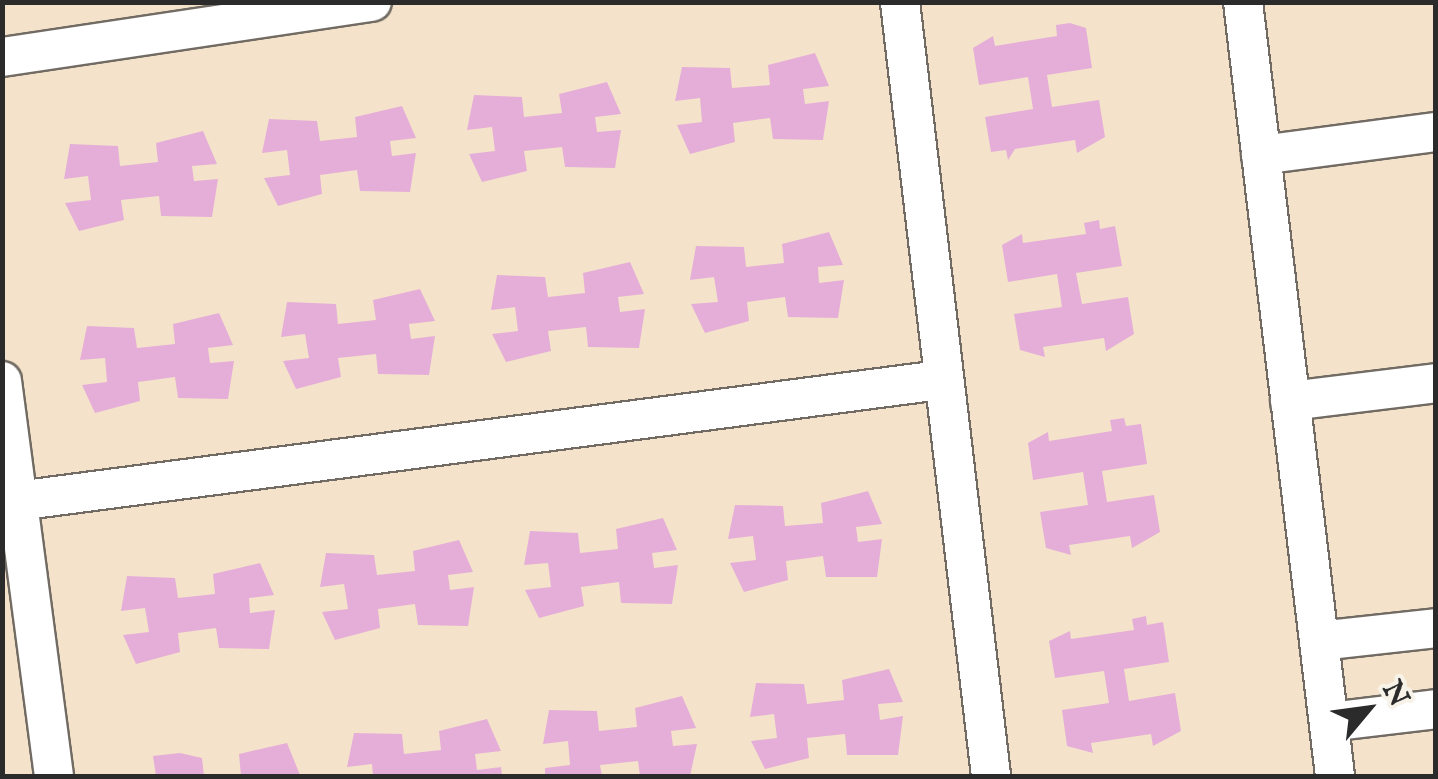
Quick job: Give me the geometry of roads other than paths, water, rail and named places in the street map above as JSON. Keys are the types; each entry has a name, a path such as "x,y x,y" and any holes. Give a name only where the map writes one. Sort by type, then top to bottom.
{"street":[{"path":"2,57 372,2"},
{"path":"900,2 940,380 991,776"},
{"path":"1243,2 1335,776"},
{"path":"1261,155 1436,132"},
{"path":"10,502 940,380"},
{"path":"2,381 10,502 54,776"},
{"path":"1290,401 1436,383"},
{"path":"1319,641 1436,628"},
{"path":"1329,722 1436,709"}]}
